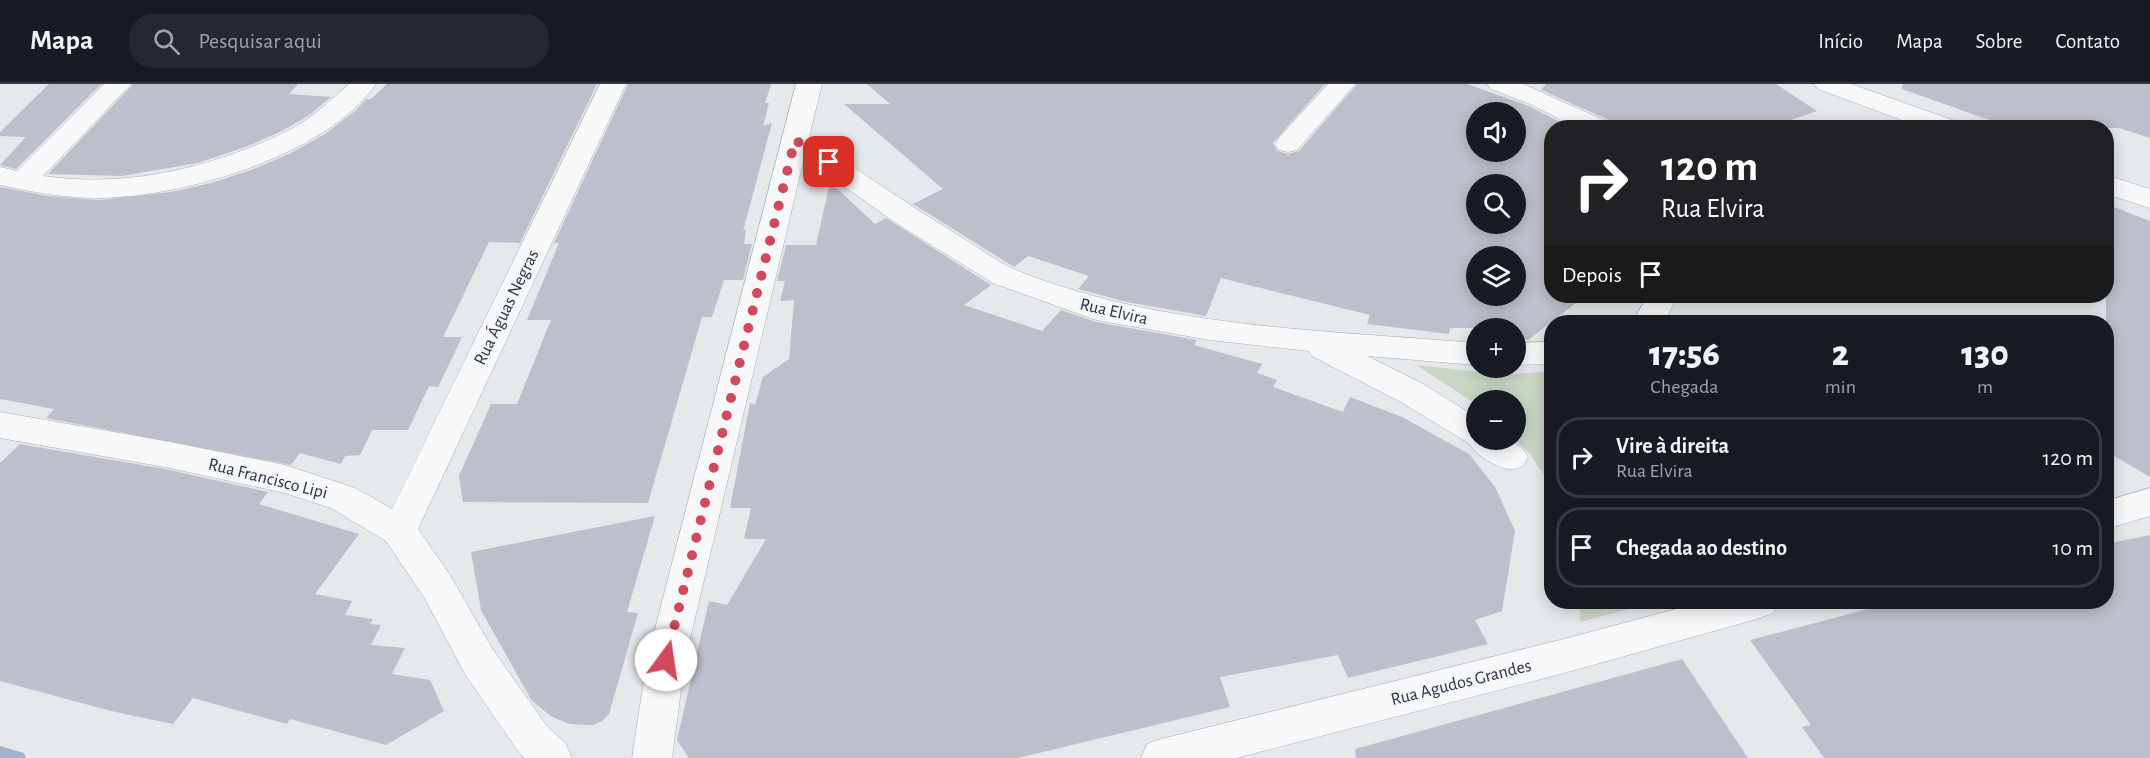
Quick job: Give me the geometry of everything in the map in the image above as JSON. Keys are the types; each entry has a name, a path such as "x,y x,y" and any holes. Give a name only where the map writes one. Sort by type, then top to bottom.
{"street":[{"path":"11,179 118,84"},
{"path":"11,179 114,189 200,176 255,156 314,127 363,84"},
{"name":"Rua Águas Negras","path":"399,531 613,84"},
{"path":"652,758 666,660 809,84"},
{"path":"1288,144 1342,84"},
{"path":"1500,84 1539,99 1582,120"},
{"path":"1827,84 1927,120"},
{"name":"Rua Elvira","path":"795,140 965,254 1003,276 1096,309 1154,321 1308,340 1466,353"},
{"path":"2114,187 2150,199"},
{"path":"1308,340 1412,393 1466,427"},
{"path":"1526,354 1544,353"},
{"name":"Rua Francisco Lipi","path":"0,425 165,454 285,479 343,498 399,531 437,586 478,662 532,738 552,758"},
{"path":"2114,513 2150,502"},
{"name":"Rua Agudos Grandes","path":"1161,758 1568,655 1735,609"}],"green space":[{"path":"1416,365 1466,371 1466,378 1526,378 1526,373 1544,372 1544,475 1526,450 1526,390 1466,390 1466,398"},
{"path":"1580,609 1629,609 1580,622"}],"building":[{"path":"49,84 101,84 16,169 0,165 26,137 0,136 0,132"},
{"path":"133,84 298,84 289,94 331,97 308,116 282,131 248,146 198,163 122,176 48,174"},
{"path":"387,84 597,84 520,243 489,242 443,337 462,337 438,387 429,386 408,430 372,430 360,455 345,456 341,464 300,453 291,465 46,418 54,409 0,399 0,187 48,196 99,200 171,192 211,183 289,154 325,134"},
{"path":"628,84 771,84 765,103 769,103 763,126 772,123 743,231 746,229 744,244 752,244 743,280 724,280 712,317 702,317 648,503 463,502 459,476 491,404 517,404 551,320 527,320 559,243 554,243"},
{"path":"867,84 1325,84 1273,143 1277,151 1288,154 1299,151 1357,84 1467,84 1518,102 1466,102 1466,162 1526,162 1526,105 1556,120 1544,120 1544,303 1576,303 1560,315 1544,315 1544,328 1526,340 1526,318 1466,318 1466,328 1450,328 1449,334 1367,324 1370,315 1221,278 1206,316 1127,302 1078,289 1089,276 1028,256 1014,267 913,204 943,189 844,104 890,104"},
{"path":"1546,84 1776,84 1817,111 1791,120 1609,120 1541,90"},
{"path":"1903,84 2150,84 2150,138 2114,128 2114,120 1989,120 1902,89"},
{"path":"830,182 875,224 886,218 991,285 964,305 1042,331 1061,310 1096,322 1197,340 1194,345 1262,364 1257,373 1277,380 1273,387 1343,412 1350,397 1402,417 1469,454 1495,487 1515,531 1502,611 1475,620 1488,644 1348,678 1338,655 1220,677 1230,707 1018,758 689,758 677,740 709,601 727,605 766,539 744,539 751,508 730,508 750,403 755,405 763,377 789,359 794,300 780,301 785,281 777,281 786,245 816,245"},
{"path":"2114,207 2150,221 2150,477 2114,456 2114,315 2106,315 2106,303 2114,303"},
{"path":"20,444 165,469 268,492 259,504 359,534 315,594 352,601 345,615 373,619 370,624 381,625 371,645 405,648 392,674 430,680 444,711 386,745 290,719 287,724 193,698 173,724 111,711 0,681 0,463"},
{"path":"655,516 627,612 638,613 609,714 602,721 592,725 570,724 552,717 532,701 481,610 471,552"},
{"path":"2150,535 2150,758 1824,758 1802,727 1811,725 1750,640 1868,609 2114,609 2114,542"},
{"path":"1682,659 1748,758 1356,758 1355,749"}],"waterway":[{"path":"0,753 19,758"}],"route":[{"path":"666,660 795,140 829,162"}]}
